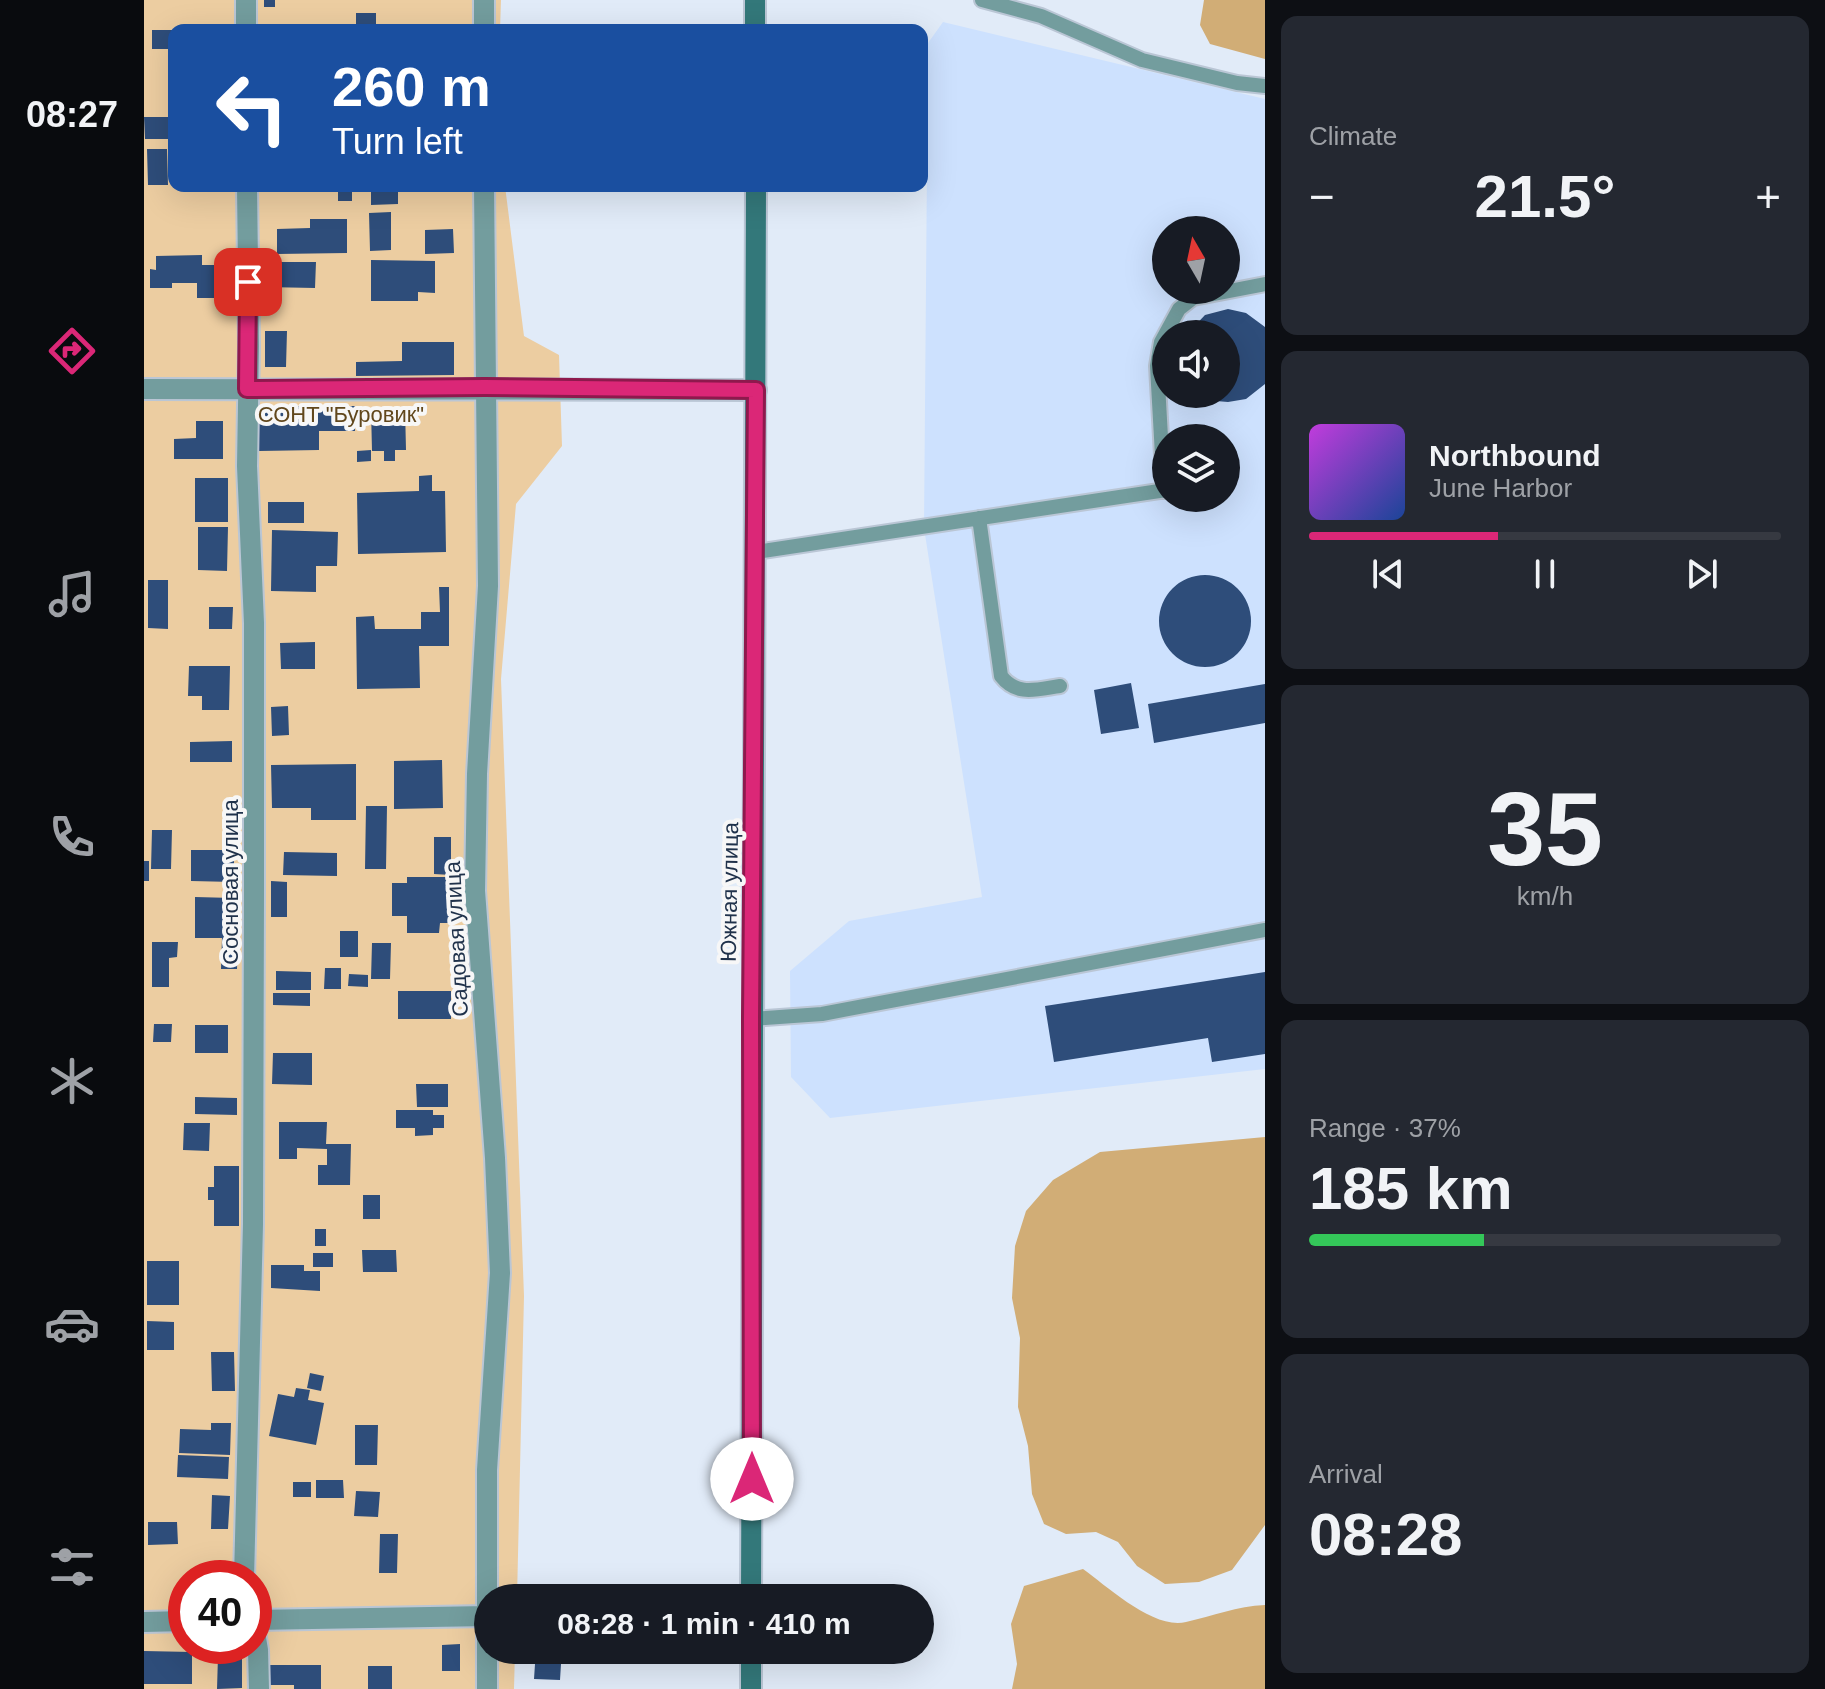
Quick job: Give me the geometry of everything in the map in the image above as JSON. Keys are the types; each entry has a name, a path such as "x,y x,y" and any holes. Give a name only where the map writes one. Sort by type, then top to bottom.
{"street":[{"path":"246,0 246,24"},
{"path":"484,0 484,24"},
{"path":"755,0 755,24"},
{"name":"Сосновая улица","path":"244,1560 253,1224 254,925 254,623 247,466 247,192"},
{"name":"Садовая улица","path":"484,192 488,586 477,774 475,891 495,1158 500,1273 487,1470 487,1584"},
{"name":"Южная улица","path":"751,1584 756,192"},
{"path":"144,389 485,387 756,390"},
{"path":"272,1620 474,1616"},
{"path":"144,1622 168,1621"},
{"path":"258,1664 259,1689"},
{"name":"Садовая улица","path":"487,1664 487,1689"},
{"path":"751,1664 751,1689"}],"lane":[{"path":"982,0 1041,16 1142,60 1237,83 1265,86"},
{"path":"1161,424 1157,366 1161,342 1179,309 1193,298 1265,284"},
{"path":"756,552 1152,492"},
{"path":"979,518 1001,676 1008,685 1022,691 1060,686"},
{"path":"751,1019 822,1014 1265,930"}],"shaded area":[{"path":"1204,0 1265,0 1265,59 1210,44 1200,25"},
{"path":"943,22 1265,99 1265,1069 830,1118 791,1077 790,971 849,921 982,897 924,528 928,43"},
{"path":"1265,1137 1265,1525 1232,1570 1199,1582 1165,1584 1137,1566 1118,1542 1096,1532 1066,1534 1044,1524 1032,1494 1028,1446 1018,1407 1020,1338 1012,1298 1015,1246 1026,1211 1053,1180 1100,1152"},
{"path":"1083,1569 1132,1605 1160,1620 1173,1623 1265,1605 1265,1689 1012,1689 1017,1664 1011,1624 1024,1586"}],"green space":[{"name":"СОНТ \"Буровик\"","path":"144,0 501,0 500,24 168,24 168,192 506,192 524,336 559,355 562,446 516,504 501,679 524,1296 517,1584 474,1584 474,1664 515,1664 514,1689 144,1689"}],"building":[{"path":"264,0 275,0 275,7 264,7"},
{"path":"356,13 376,13 376,24 356,24"},
{"path":"152,30 168,30 168,49 152,49"},
{"path":"144,117 168,117 168,139 145,139"},
{"path":"147,149 167,149 168,185 148,185"},
{"path":"338,192 352,192 352,201 338,201"},
{"path":"371,192 398,192 398,204 371,205"},
{"path":"391,212 391,250 370,251 369,213"},
{"path":"310,219 347,219 347,253 277,254 277,229 310,228"},
{"path":"453,229 454,253 425,254 425,230"},
{"path":"202,255 202,265 222,265 222,298 197,298 197,283 172,283 172,288 150,288 150,269 156,270 156,256"},
{"path":"371,260 435,261 435,293 418,292 418,301 371,301"},
{"path":"265,262 316,262 315,288 265,287"},
{"path":"1228,309 1246,313 1265,327 1265,384 1246,399 1240,400 1240,320 1200,320 1205,315"},
{"path":"265,331 287,331 286,367 265,367"},
{"path":"402,342 454,342 454,375 356,376 356,362 402,361"},
{"path":"259,406 355,406 355,431 319,431 319,450 259,451"},
{"path":"405,408 406,450 395,450 395,461 384,461 384,451 372,451 371,409"},
{"path":"196,421 223,421 223,459 174,459 174,439 196,438"},
{"path":"371,450 371,461 357,462 357,451"},
{"path":"432,475 432,491 445,491 446,552 358,554 357,493 419,491 419,476"},
{"path":"195,478 228,478 228,522 195,522"},
{"path":"268,502 304,502 304,523 268,523"},
{"path":"198,527 228,527 227,571 198,570"},
{"path":"272,530 338,532 337,566 316,566 316,592 271,591"},
{"path":"1205,575 1223,578 1238,588 1248,603 1251,621 1248,639 1238,654 1223,664 1205,667 1187,664 1172,654 1162,639 1159,621 1162,603 1172,588 1187,578"},
{"path":"148,580 168,580 168,629 148,628"},
{"path":"439,587 449,587 449,646 419,646 420,688 357,689 356,617 374,616 375,629 421,629 421,612 440,612"},
{"path":"209,607 233,607 232,629 209,629"},
{"path":"315,642 315,669 281,669 280,643"},
{"path":"189,666 230,666 229,710 202,710 202,696 188,696"},
{"path":"1131,683 1139,728 1101,734 1094,690"},
{"path":"1265,684 1265,723 1154,743 1148,704"},
{"path":"288,706 289,735 272,736 271,707"},
{"path":"232,741 232,762 190,762 190,742"},
{"path":"442,760 443,808 394,809 394,761"},
{"path":"356,764 356,820 311,820 311,808 272,808 271,765"},
{"path":"366,806 387,806 386,869 365,869"},
{"path":"152,830 172,830 171,869 151,869"},
{"path":"434,837 451,837 451,875 434,874"},
{"path":"191,850 234,850 234,882 191,881"},
{"path":"284,852 337,853 337,876 283,875"},
{"path":"144,861 149,861 149,881 144,881"},
{"path":"407,877 451,877 451,923 440,923 439,933 407,933 407,916 392,916 392,883 407,883"},
{"path":"271,881 287,882 287,917 271,917"},
{"path":"195,897 233,898 232,934 238,934 237,969 221,969 222,938 195,938"},
{"path":"340,931 358,931 358,957 340,957"},
{"path":"152,942 178,942 177,957 169,958 169,987 152,987"},
{"path":"372,943 391,943 390,979 371,979"},
{"path":"325,968 341,968 341,989 324,989"},
{"path":"276,971 311,972 311,990 276,990"},
{"path":"1265,972 1265,1054 1212,1062 1208,1038 1054,1062 1045,1006"},
{"path":"349,974 368,975 368,987 348,986"},
{"path":"398,991 451,991 451,1019 398,1019"},
{"path":"273,993 310,993 310,1006 273,1005"},
{"path":"154,1024 172,1024 171,1042 153,1042"},
{"path":"195,1025 228,1025 228,1053 195,1053"},
{"path":"273,1053 312,1053 312,1085 272,1084"},
{"path":"416,1084 448,1084 448,1107 417,1107"},
{"path":"195,1097 237,1098 237,1115 195,1114"},
{"path":"396,1110 433,1110 433,1115 444,1115 444,1128 433,1128 433,1135 415,1136 415,1128 396,1128"},
{"path":"279,1122 327,1122 326,1144 351,1144 350,1185 318,1185 318,1165 327,1165 327,1149 297,1148 297,1159 279,1159"},
{"path":"184,1123 210,1123 209,1151 183,1150"},
{"path":"214,1166 239,1166 239,1226 214,1226 214,1200 208,1200 208,1187 214,1187"},
{"path":"363,1195 380,1195 380,1219 363,1219"},
{"path":"315,1229 326,1229 326,1246 315,1246"},
{"path":"362,1250 396,1250 397,1272 363,1272"},
{"path":"313,1253 333,1253 333,1267 313,1267"},
{"path":"147,1261 179,1261 179,1305 147,1305"},
{"path":"271,1265 304,1265 304,1271 320,1271 320,1291 271,1288"},
{"path":"147,1321 174,1322 174,1350 147,1350"},
{"path":"211,1352 234,1352 235,1391 212,1391"},
{"path":"310,1373 324,1376 321,1391 307,1388"},
{"path":"296,1388 310,1390 308,1400 324,1403 316,1445 269,1436 278,1394 294,1397"},
{"path":"211,1423 231,1423 230,1455 179,1453 180,1429 211,1430"},
{"path":"355,1425 378,1425 377,1465 355,1465"},
{"path":"178,1455 229,1457 228,1479 177,1477"},
{"path":"316,1480 343,1480 344,1498 316,1498"},
{"path":"293,1482 311,1482 311,1497 293,1497"},
{"path":"356,1491 380,1492 378,1517 354,1516"},
{"path":"212,1495 230,1496 228,1529 211,1529"},
{"path":"148,1522 177,1522 178,1544 148,1545"},
{"path":"380,1534 398,1534 397,1573 379,1573"},
{"path":"460,1644 460,1671 442,1671 442,1645"},
{"path":"144,1651 168,1652 168,1664 192,1664 192,1684 144,1684"},
{"path":"218,1664 242,1664 242,1688 217,1689"},
{"path":"535,1664 561,1664 560,1680 534,1679"},
{"path":"267,1665 321,1665 321,1689 267,1685"},
{"path":"368,1666 392,1666 392,1689 368,1689"}],"route":[{"path":"248,282 247,389 485,387 756,390 751,1019 752,1479"}]}
